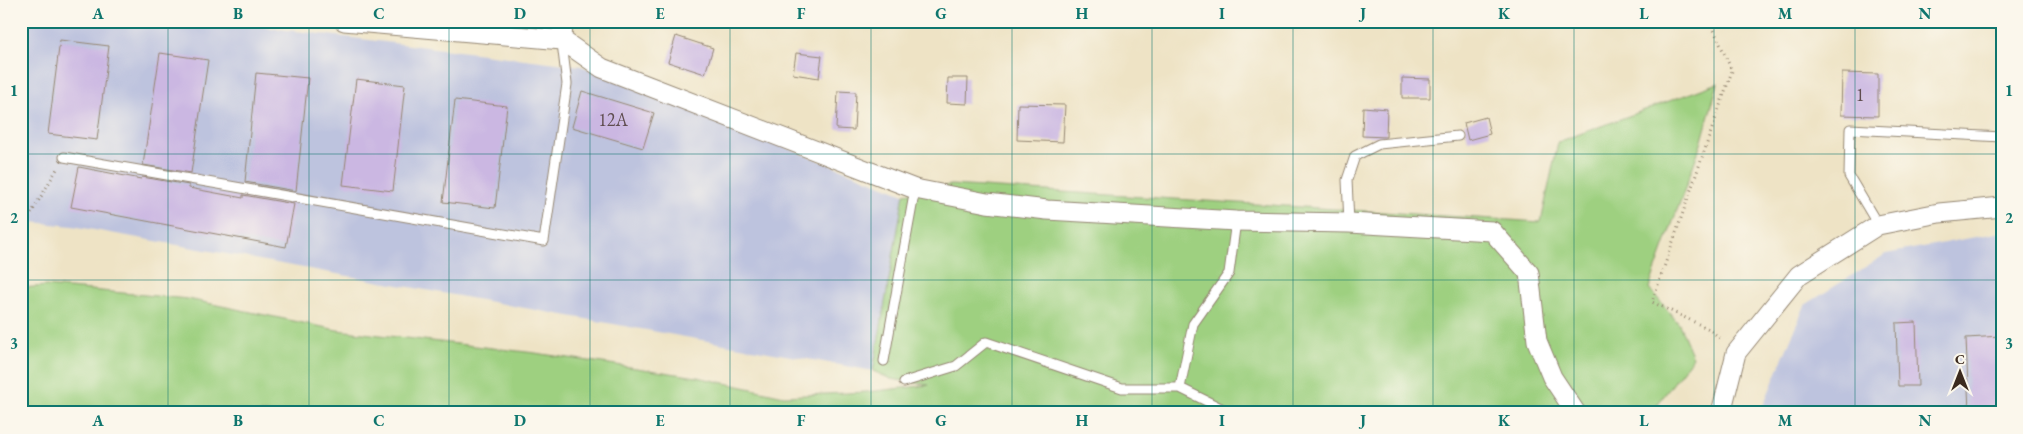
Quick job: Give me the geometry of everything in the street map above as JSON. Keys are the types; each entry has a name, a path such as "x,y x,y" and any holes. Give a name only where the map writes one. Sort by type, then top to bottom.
{"street":[{"path":"344,21 562,40 602,68 915,189 986,203 1047,210 1236,221 1492,231 1529,273 1537,341 1552,377 1576,413"},
{"path":"562,40 564,21"},
{"path":"1721,413 1736,353 1799,275 1878,225 1939,213 2002,207"}],"lane":[{"path":"64,157 544,241 567,84 562,40"},
{"path":"1878,225 1849,176 1850,129 2002,137"},
{"path":"1349,224 1347,180 1355,156 1379,144 1458,136"},
{"path":"884,361 915,189"},
{"path":"1180,388 1193,324 1230,273 1236,221"},
{"path":"904,382 956,366 986,342 1122,388 1180,388 1231,413"}],"path":[{"path":"1710,21 1732,70 1652,302 1709,329 1736,353"},
{"path":"21,231 64,157"}],"shaded area":[{"path":"21,21 213,21 581,66 904,194 873,371 72,226 21,221"},
{"path":"2002,232 2002,413 1760,413 1805,305 1886,254"}],"green space":[{"path":"1718,83 1701,144 1649,288 1679,324 1693,357 1651,413 21,413 21,288 47,286 188,299 337,330 535,353 697,377 784,396 867,392 929,385 891,379 873,371 904,194 951,185 1541,222 1558,142"}],"building":[{"path":"676,36 713,48 705,74 668,62"},
{"path":"60,40 109,46 97,140 48,134"},
{"path":"160,53 208,60 191,173 143,165"},
{"path":"796,53 822,56 819,78 793,74"},
{"path":"256,73 308,78 296,191 245,182"},
{"path":"1842,73 1878,74 1878,116 1841,115"},
{"path":"948,78 968,78 967,104 947,103"},
{"path":"1402,78 1430,79 1430,98 1402,98"},
{"path":"356,79 405,85 393,191 343,185"},
{"path":"582,91 654,113 643,148 572,127"},
{"path":"838,91 856,92 854,130 836,129"},
{"path":"455,100 507,106 495,208 443,202"},
{"path":"1018,104 1065,105 1063,142 1017,140"},
{"path":"1363,107 1387,109 1386,137 1362,136"},
{"path":"1486,117 1490,134 1468,140 1464,123"},
{"path":"79,167 141,179 142,177 189,185 189,188 243,198 243,195 294,204 286,247 71,207"},
{"path":"1916,322 1918,386 1898,386 1896,323"},
{"path":"2002,336 2002,413 1969,413 1966,338"}]}
